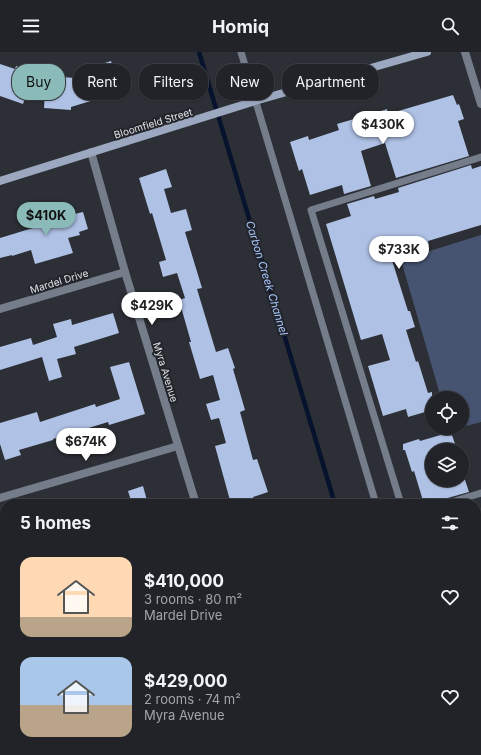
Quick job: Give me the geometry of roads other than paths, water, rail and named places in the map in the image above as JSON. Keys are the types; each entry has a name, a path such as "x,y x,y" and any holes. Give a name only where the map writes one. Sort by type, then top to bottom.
{"street":[{"name":"Bloomfield Street","path":"0,181 400,56 427,52"},
{"path":"465,52 481,104"},
{"name":"Myra Avenue","path":"91,152 125,272 194,499"},
{"name":"Mardel Drive","path":"0,309 125,272"},
{"path":"0,498 178,446"}],"lane":[{"path":"241,52 374,499"},
{"path":"399,499 311,210 481,157"},
{"path":"461,499 481,493"}],"waterway":[{"name":"Carbon Creek Channel","path":"199,52 333,499"}]}
